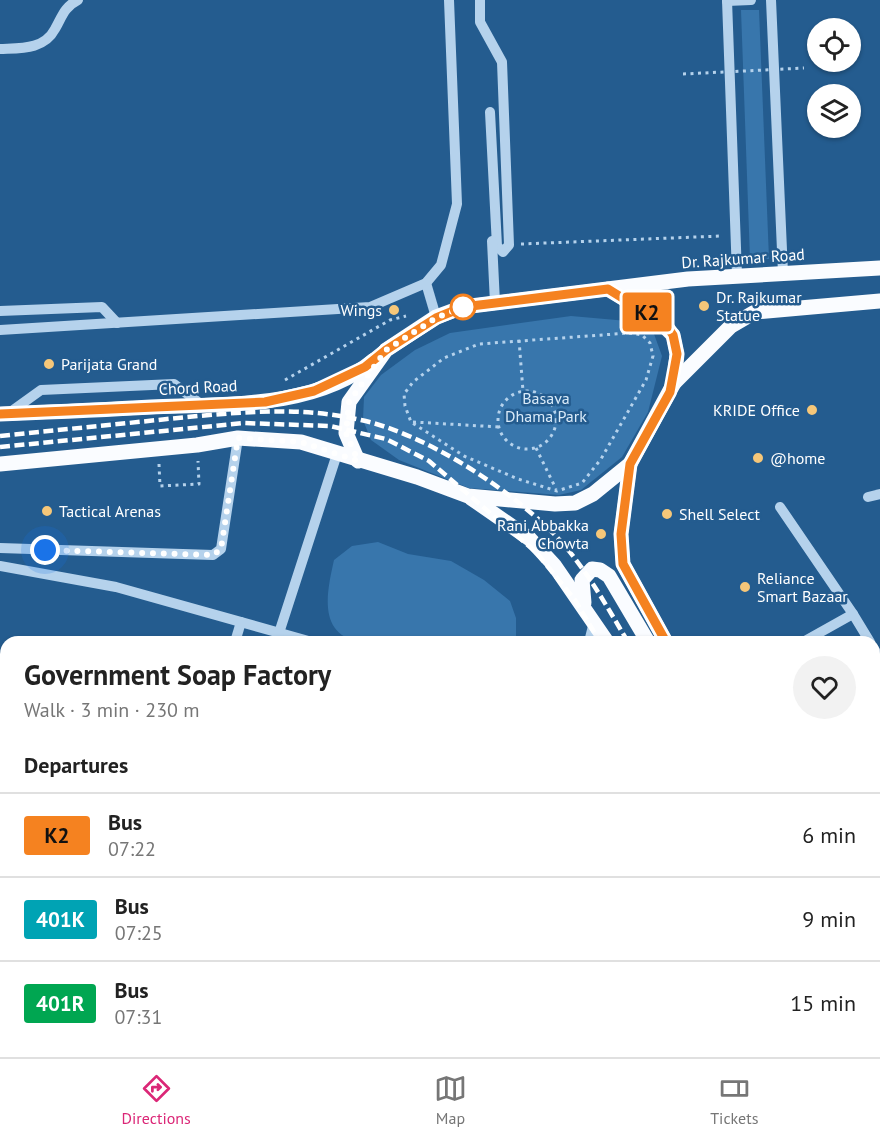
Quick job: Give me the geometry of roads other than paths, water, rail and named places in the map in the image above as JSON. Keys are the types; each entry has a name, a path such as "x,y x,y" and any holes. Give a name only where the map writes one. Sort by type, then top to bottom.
{"main road":[{"name":"Dr. Rajkumar Road","path":"495,303 736,275 880,268"},
{"path":"608,289 656,318 669,330 677,354 674,383"},
{"path":"468,496 560,497 575,503 593,494 630,464 674,383 731,326 755,312 880,300"},
{"name":"Chord Road","path":"4,414 265,402 314,391 365,367 386,350 436,318 463,307 495,303"},
{"path":"358,461 346,433 349,402 386,350"},
{"path":"0,464 197,445 238,438 301,442 417,477 468,496 530,539 554,565 603,636"},
{"path":"630,464 621,534 623,564 663,636"},
{"path":"584,606 582,580 592,569 600,570 609,576 644,636"}],"street":[{"path":"0,49 29,47 41,43 52,34 68,6 78,0"},
{"path":"0,330 370,307 426,284 441,265 457,204 449,0"},
{"path":"480,0 480,22 502,62 509,245 503,252 496,246 488,112 495,303"},
{"path":"736,275 727,1 751,0"},
{"path":"771,0 783,273"},
{"path":"426,284 436,318"},
{"path":"0,311 102,307 117,323"},
{"path":"4,414 42,390 174,384 202,405"},
{"path":"0,548 213,555 221,549 238,438"},
{"path":"279,633 337,454"},
{"path":"868,496 880,494"},
{"path":"780,507 866,636"},
{"path":"0,566 116,587 290,636"},
{"path":"814,636 853,614"},
{"path":"238,636 241,622"},
{"path":"590,636 594,622"}],"railway":[{"path":"0,436 264,412 337,415 386,427 412,437 464,465 535,516 575,559 624,636"},
{"path":"0,447 244,423 330,426 386,439 429,461 536,552 575,600 596,636"}],"place":[{"name":"Dr. Rajkumar Statue","path":"704,306"},
{"name":"Wings","path":"394,310"},
{"name":"Parijata Grand","path":"49,364"},
{"name":"KRIDE Office","path":"812,410"},
{"name":"@home","path":"758,458"},
{"name":"Tactical Arenas","path":"47,511"},
{"name":"Shell Select","path":"667,514"},
{"name":"Rani Abbakka Chowta","path":"601,534"},
{"name":"Reliance Smart Bazaar","path":"745,587"}],"park label":[{"name":"Basava Dhama Park","path":"546,407"}]}
